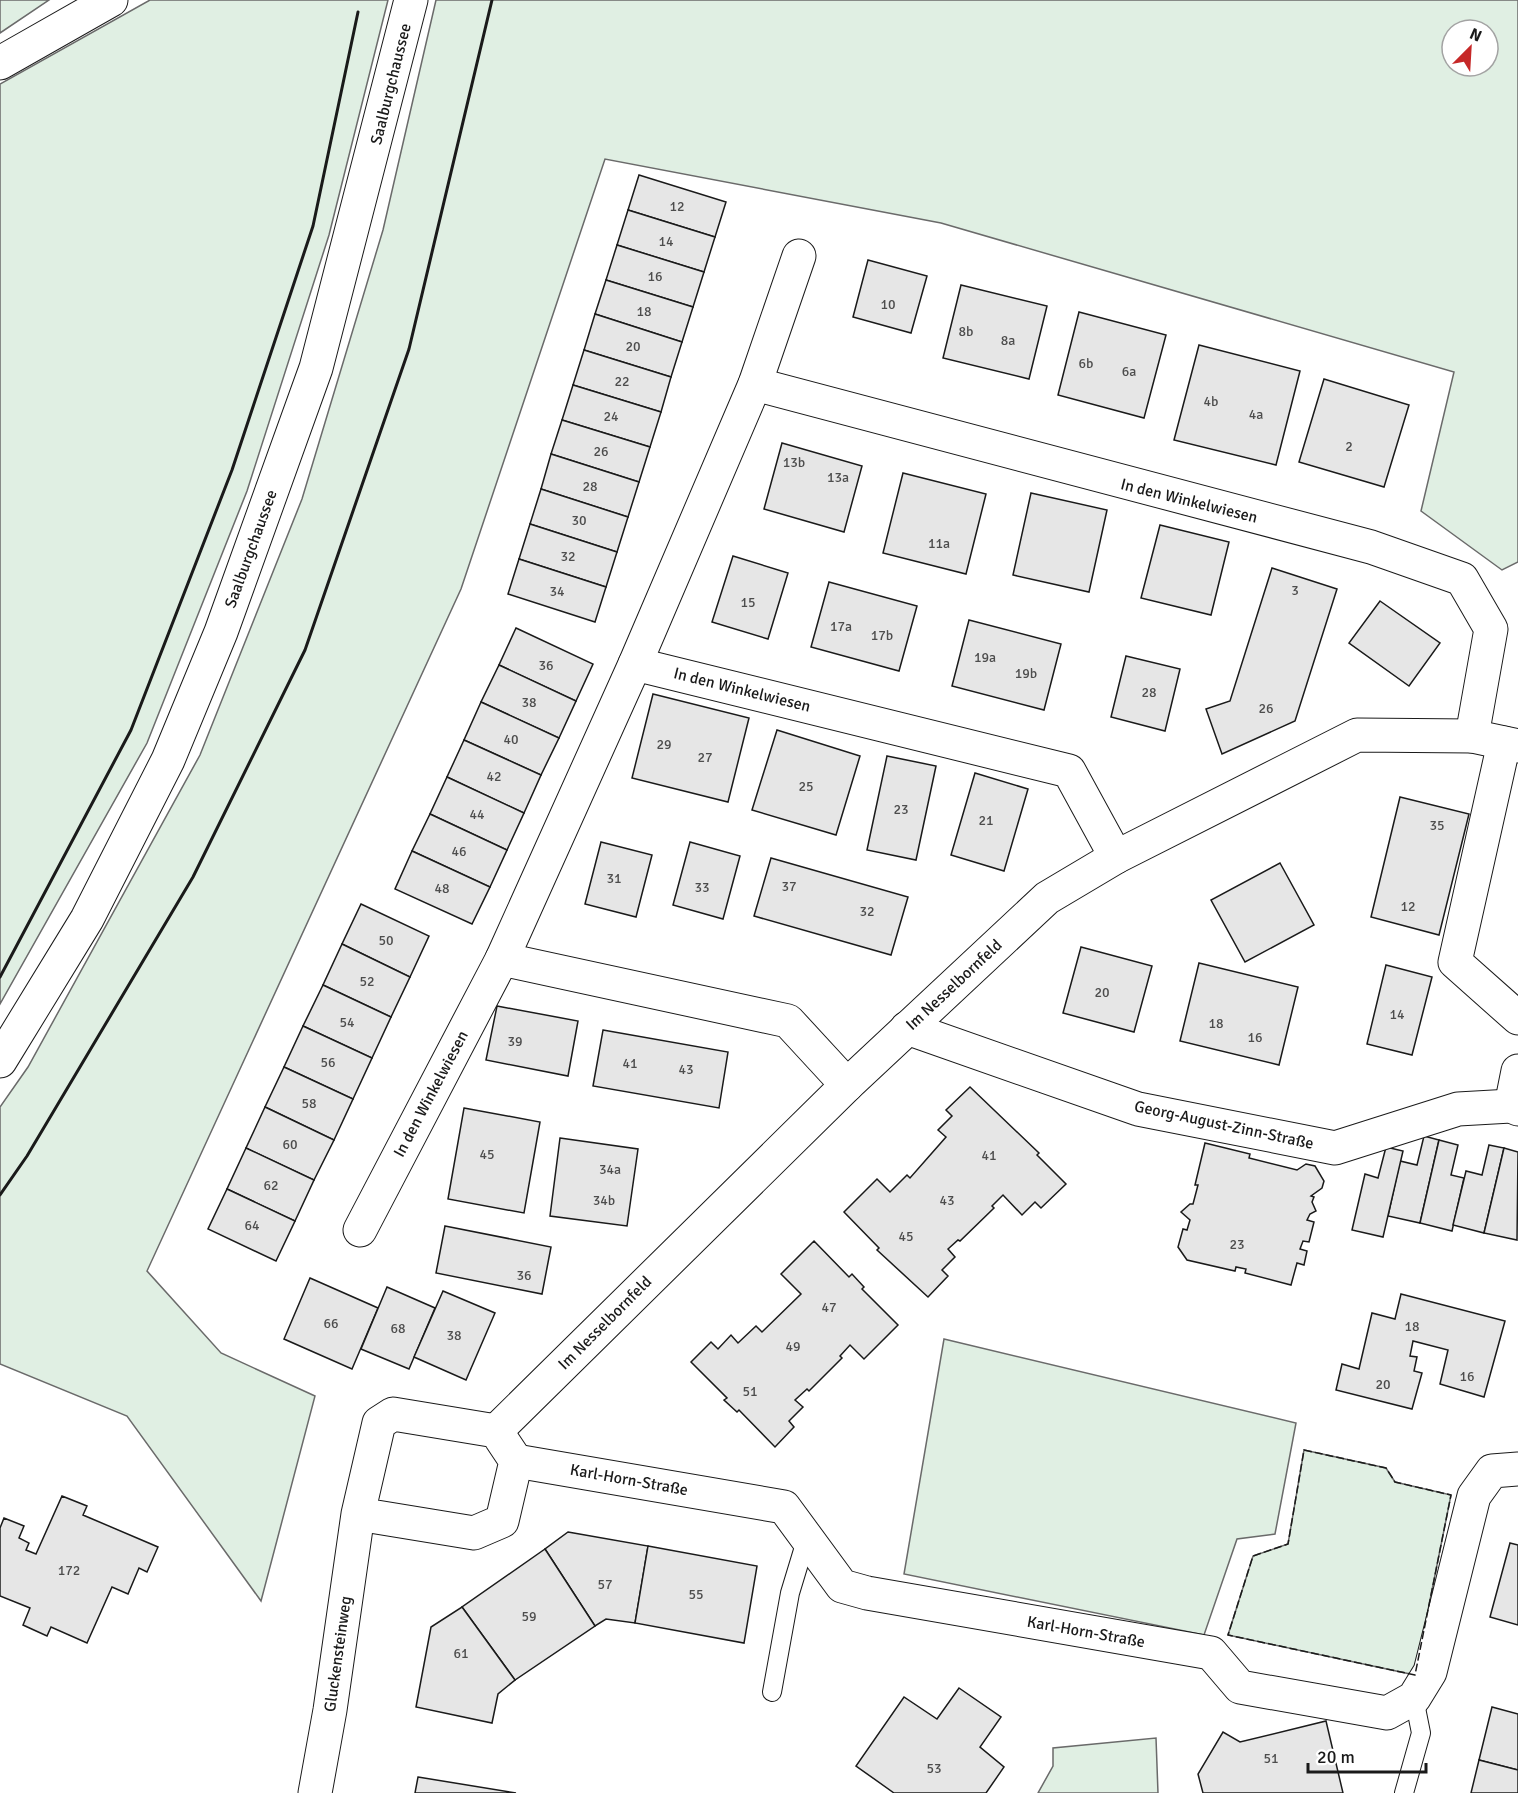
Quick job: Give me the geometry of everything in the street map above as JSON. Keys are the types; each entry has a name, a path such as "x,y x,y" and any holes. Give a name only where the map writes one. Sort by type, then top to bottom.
{"street":[{"path":"0,63 111,0"},
{"name":"Saalburgchaussee","path":"0,1061 87,919 103,888 168,760 221,632 316,368 407,9"},
{"name":"In den Winkelwiesen","path":"360,1230 502,959 635,664 755,384 799,256"},
{"name":"In den Winkelwiesen","path":"755,384 1371,547 1462,579 1491,629 1472,736"},
{"name":"In den Winkelwiesen","path":"635,664 1069,771 1116,857"},
{"name":"Im Nesselbornfeld","path":"496,1431 847,1085 1047,898 1116,857 1357,735 1472,736 1511,744"},
{"path":"1511,744 1455,962 1518,1018"},
{"path":"502,959 788,1021 847,1085"},
{"name":"Georg-August-Zinn-Straße","path":"907,1028 1138,1109 1335,1148 1458,1108 1515,1107 1518,1071"},
{"path":"393,1414 496,1431 516,1461 502,1521 474,1533 358,1514 379,1423 393,1414"},
{"name":"Karl-Horn-Straße","path":"516,1461 784,1507 842,1586 867,1593 1210,1653 1240,1687 1387,1713 1414,1698 1430,1672 1474,1496 1492,1471 1518,1468"},
{"name":"Gluckensteinweg","path":"315,1793 330,1710 358,1514"}],"lane":[{"path":"772,1692 790,1593 807,1537"},
{"path":"1404,1793 1421,1733 1414,1698"}],"green space":[{"path":"0,0 49,0 0,33"},
{"path":"150,0 388,0 329,235 247,491 147,743 0,1004 0,84"},
{"path":"436,0 1518,0 1518,562 1502,570 1421,511 1454,372 941,223 605,159 461,589 147,1271 221,1353 315,1396 261,1601 127,1416 0,1364 0,1107 28,1067 200,755 302,499 383,230"},
{"path":"944,1339 1296,1423 1275,1534 1237,1539 1204,1635 904,1574"},
{"path":"1304,1450 1386,1468 1395,1482 1451,1495 1415,1675 1228,1635 1253,1556 1288,1544"},
{"path":"1156,1738 1158,1793 1038,1793 1053,1766 1053,1748"}],"building":[{"path":"639,175 726,202 715,237 628,210"},
{"path":"628,210 715,237 704,272 617,245"},
{"path":"617,245 704,272 693,307 606,280"},
{"path":"868,260 927,276 911,333 853,317"},
{"path":"606,280 693,307 682,342 595,314"},
{"path":"961,285 1047,306 1029,379 943,358"},
{"path":"1079,312 1166,335 1144,418 1058,395"},
{"path":"595,314 682,342 671,377 584,350"},
{"path":"1199,345 1300,371 1276,465 1174,440"},
{"path":"584,350 671,377 661,412 573,385"},
{"path":"1324,379 1409,405 1384,487 1299,462"},
{"path":"573,385 661,412 650,447 562,420"},
{"path":"562,420 650,447 639,482 551,454"},
{"path":"782,443 862,466 844,532 764,509"},
{"path":"551,454 639,482 628,517 541,489"},
{"path":"903,473 986,494 966,574 883,553"},
{"path":"541,489 628,517 617,552 530,524"},
{"path":"1031,493 1107,510 1089,592 1013,575"},
{"path":"530,524 617,552 606,587 519,559"},
{"path":"1160,525 1229,542 1211,615 1141,598"},
{"path":"733,556 788,573 768,639 712,622"},
{"path":"519,559 606,587 595,622 508,594"},
{"path":"1272,568 1337,589 1295,721 1222,754 1206,709 1230,701"},
{"path":"829,582 917,606 899,671 811,647"},
{"path":"1380,601 1440,643 1409,686 1349,643"},
{"path":"969,620 1061,644 1044,710 952,686"},
{"path":"516,628 593,664 576,701 499,665"},
{"path":"1126,656 1180,669 1165,731 1111,717"},
{"path":"499,665 576,701 559,738 481,702"},
{"path":"653,694 749,718 728,802 632,778"},
{"path":"481,702 559,738 541,775 464,740"},
{"path":"777,730 860,756 836,835 752,810"},
{"path":"464,740 541,775 524,813 447,777"},
{"path":"887,756 936,766 916,860 867,850"},
{"path":"975,773 1028,789 1004,871 951,855"},
{"path":"447,777 524,813 507,850 430,814"},
{"path":"1400,797 1469,814 1439,935 1371,917"},
{"path":"430,814 507,850 490,887 412,851"},
{"path":"601,842 652,855 636,917 585,904"},
{"path":"690,842 740,856 723,919 673,905"},
{"path":"412,851 490,887 472,924 395,889"},
{"path":"771,858 908,897 891,955 754,916"},
{"path":"1280,863 1314,925 1245,962 1211,900"},
{"path":"361,904 429,936 410,977 342,944"},
{"path":"342,944 410,977 391,1017 323,985"},
{"path":"1081,947 1152,966 1134,1032 1063,1013"},
{"path":"1199,963 1298,987 1279,1065 1180,1041"},
{"path":"1386,965 1432,977 1412,1055 1367,1044"},
{"path":"323,985 391,1017 372,1058 303,1026"},
{"path":"497,1006 578,1021 568,1076 486,1060"},
{"path":"303,1026 372,1058 353,1099 284,1067"},
{"path":"603,1030 728,1052 719,1108 593,1086"},
{"path":"284,1067 353,1099 334,1140 265,1107"},
{"path":"970,1087 1039,1153 1037,1155 1066,1184 1041,1208 1035,1202 1022,1215 1003,1195 992,1206 994,1208 960,1241 958,1240 948,1249 955,1257 942,1270 948,1276 928,1297 877,1250 879,1248 844,1212 877,1179 890,1192 907,1175 910,1178 946,1137 938,1130 952,1116 946,1110"},
{"path":"265,1107 334,1140 314,1180 246,1148"},
{"path":"464,1108 540,1122 524,1213 448,1199"},
{"path":"1424,1136 1439,1140 1420,1223 1388,1216 1400,1161 1417,1165"},
{"path":"560,1138 638,1149 627,1226 550,1216"},
{"path":"1439,1140 1458,1145 1451,1175 1464,1178 1452,1231 1420,1223"},
{"path":"1205,1143 1250,1154 1249,1158 1297,1170 1306,1164 1315,1166 1324,1181 1322,1188 1311,1196 1314,1197 1312,1202 1316,1211 1310,1214 1307,1220 1314,1222 1309,1242 1303,1241 1300,1249 1307,1251 1304,1265 1297,1263 1291,1285 1245,1273 1246,1269 1236,1267 1235,1271 1187,1260 1178,1247 1183,1229 1187,1230 1190,1220 1181,1212 1193,1204"},
{"path":"1489,1145 1504,1148 1484,1233 1453,1225 1466,1171 1482,1175"},
{"path":"1386,1147 1403,1151 1383,1237 1352,1230 1365,1174 1378,1178"},
{"path":"246,1148 314,1180 295,1221 227,1189"},
{"path":"1504,1148 1518,1152 1517,1240 1484,1233"},
{"path":"227,1189 295,1221 276,1261 208,1229"},
{"path":"445,1226 551,1247 542,1294 436,1273"},
{"path":"814,1241 849,1277 852,1274 864,1287 862,1289 898,1325 864,1359 850,1345 840,1356 842,1358 809,1391 807,1389 795,1400 803,1407 789,1421 794,1427 775,1447 739,1410 737,1412 724,1400 727,1398 691,1362 711,1342 718,1349 731,1335 738,1343 756,1326 762,1332 801,1294 781,1274"},
{"path":"310,1278 378,1308 352,1369 284,1339"},
{"path":"387,1287 435,1308 409,1369 361,1349"},
{"path":"443,1291 495,1313 466,1380 414,1357"},
{"path":"1401,1294 1505,1321 1484,1397 1440,1384 1448,1350 1413,1341 1410,1356 1417,1357 1414,1371 1422,1373 1412,1409 1336,1390 1342,1364 1359,1369 1372,1313 1395,1319"},
{"path":"62,1496 87,1506 83,1515 158,1547 147,1572 139,1568 128,1594 112,1587 87,1643 51,1627 47,1636 23,1625 30,1608 0,1596 0,1528 4,1518 24,1526 19,1538 29,1543 26,1550 36,1554"},
{"path":"568,1532 648,1546 635,1623 606,1619 595,1626 545,1549"},
{"path":"1510,1543 1518,1545 1518,1625 1490,1617"},
{"path":"648,1546 757,1566 744,1643 635,1623"},
{"path":"545,1549 595,1626 515,1680 462,1607"},
{"path":"462,1607 515,1680 498,1694 492,1723 416,1707 431,1627"},
{"path":"959,1688 1001,1717 980,1747 1004,1767 986,1793 894,1793 856,1766 904,1697 937,1719"},
{"path":"1492,1707 1518,1714 1518,1770 1479,1760"},
{"path":"1326,1721 1343,1793 1203,1793 1198,1774 1223,1732 1240,1742"},
{"path":"1479,1760 1518,1770 1518,1793 1471,1793"},
{"path":"418,1777 516,1793 415,1793"}],"fence":[{"path":"1304,1450 1386,1468 1395,1482 1451,1495 1415,1675 1228,1635 1253,1556 1288,1544 1304,1450"}],"wall":[{"path":"0,1195 27,1156 193,877 305,650 409,349 492,0"},
{"path":"0,977 131,730 232,470 313,226 358,12"}]}
